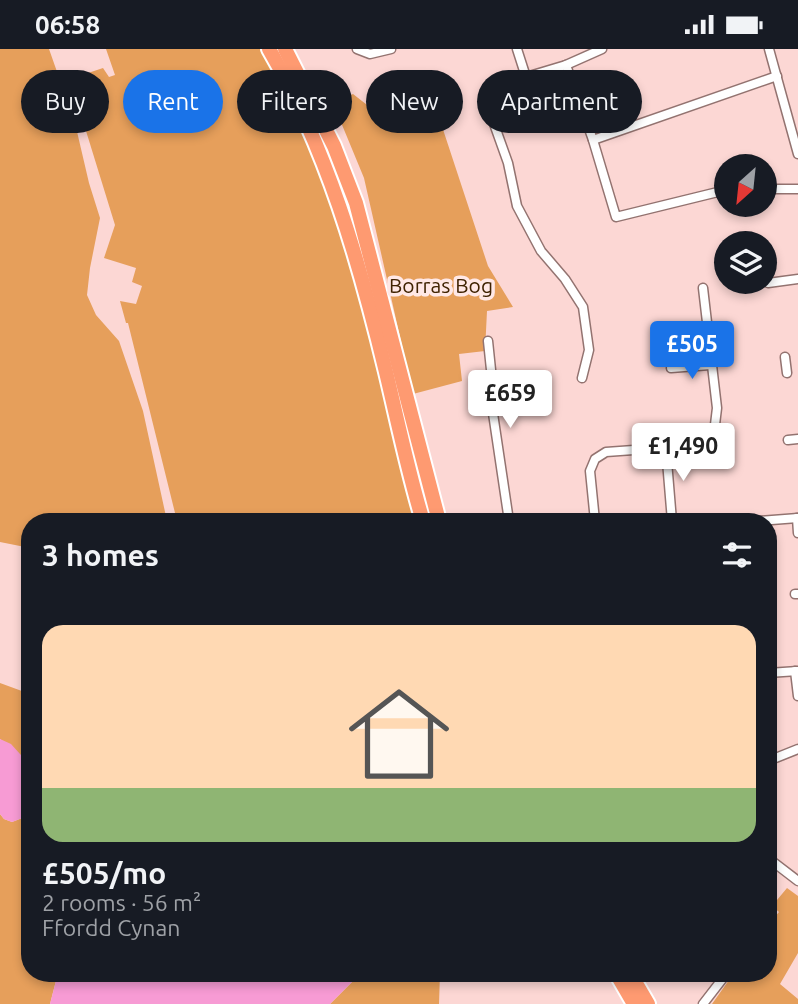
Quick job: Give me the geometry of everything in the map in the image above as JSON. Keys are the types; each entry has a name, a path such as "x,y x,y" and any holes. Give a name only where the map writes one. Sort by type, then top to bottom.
{"highway":[{"path":"269,49 309,128 337,197 359,267 421,513"},
{"path":"285,49 334,146 356,203 437,513"},
{"path":"621,982 634,1004"},
{"path":"636,982 648,1004"}],"street":[{"path":"358,49 370,54 391,49"},
{"path":"517,49 524,70"},
{"path":"549,70 602,49"},
{"path":"769,49 798,154"},
{"path":"566,65 593,140 616,217 714,193"},
{"path":"593,140 776,76"},
{"path":"497,133 508,163 517,206 541,251 565,279 583,307 589,350 583,378"},
{"path":"777,189 798,189"},
{"path":"777,281 798,279"},
{"path":"594,513 590,471 595,459 606,452 703,445 714,432 717,408 710,365 704,288"},
{"path":"488,341 493,389 491,400 508,513"},
{"path":"787,365 798,363"},
{"path":"671,368 710,365"},
{"path":"475,403 505,398"},
{"path":"788,440 798,439"},
{"path":"666,449 671,513"},
{"path":"777,520 797,518 798,533"},
{"path":"777,672 796,671 798,696"},
{"path":"777,757 798,749"},
{"path":"777,865 798,881"},
{"path":"703,1004 720,982"}],"green space":[{"path":"0,49 49,49 56,70 21,70 21,133 77,133 100,218 87,295 96,315 119,341 143,411 165,513 21,513 21,546 0,542"},
{"path":"106,49 260,49 271,70 237,70 237,133 305,133 340,218 419,513 175,513 128,323 120,301 136,304 142,286 132,282 136,268 104,258 115,225 87,133 109,133 109,77 115,75"},
{"name":"Borras Bog","path":"353,94 366,104 366,133 444,133 488,266 513,307 487,311 485,351 459,354 462,381 413,394 364,178 345,133 352,133"},
{"path":"0,683 21,691 21,757 0,739"},
{"path":"0,814 12,822 21,818 21,982 56,982 50,1004 0,1004"},
{"path":"787,888 798,896 798,953 780,984 798,999 798,1004 712,1004 728,982 777,982 777,900"},
{"path":"352,982 440,982 439,1004 330,1004"}],"shaded area":[{"path":"0,739 11,744 21,755 21,818 12,822 0,814"},
{"path":"56,982 352,982 330,1004 50,1004"}]}
